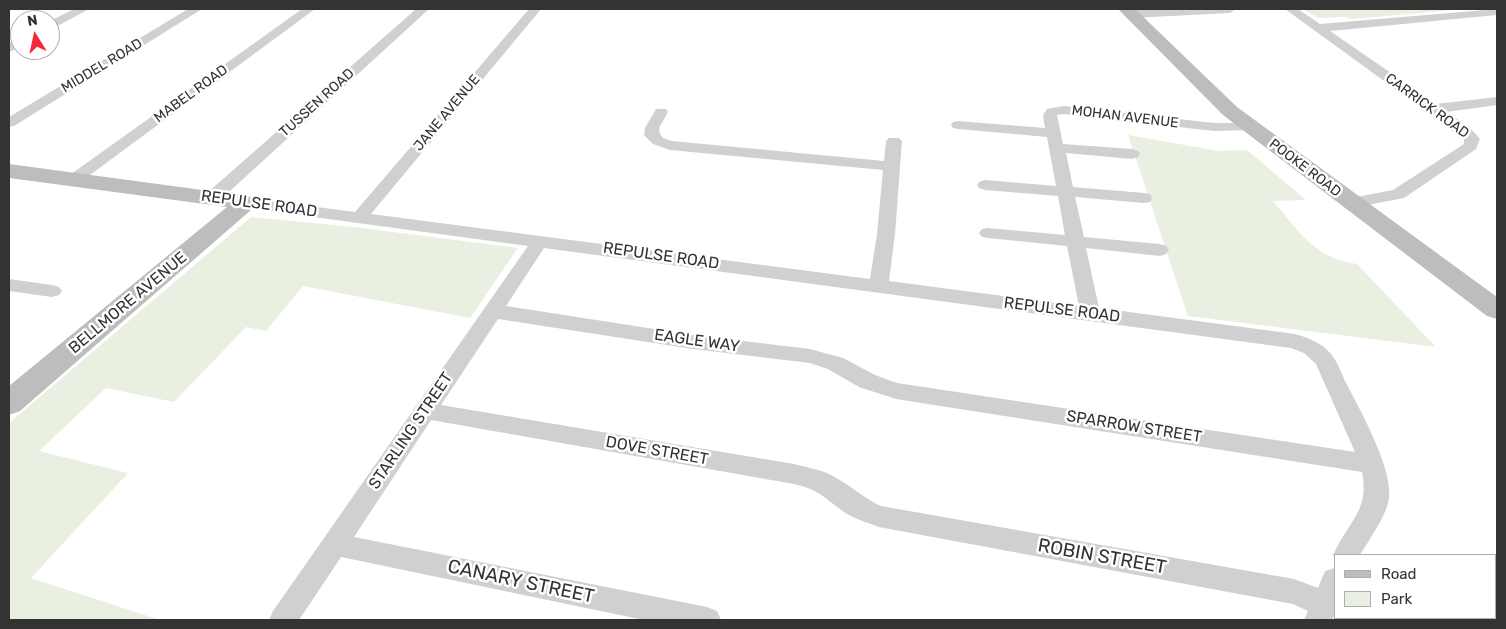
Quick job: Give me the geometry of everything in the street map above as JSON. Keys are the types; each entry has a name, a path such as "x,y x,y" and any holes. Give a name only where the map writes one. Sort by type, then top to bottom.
{"street":[{"path":"60,21 83,9"},
{"name":"MIDDEL ROAD","path":"9,123 196,9"},
{"name":"MABEL ROAD","path":"73,180 309,9"},
{"name":"TUSSEN ROAD","path":"212,198 423,9"},
{"name":"JANE AVENUE","path":"358,218 535,9"},
{"path":"1129,11 1230,9"},
{"name":"CARRICK ROAD","path":"1291,9 1467,133 1472,139 1471,146 1398,194 1352,203"},
{"name":"POOKE ROAD","path":"1129,11 1215,97 1250,126 1497,310"},
{"path":"1318,28 1497,11"},
{"path":"1432,109 1497,102"},
{"name":"MOHAN AVENUE","path":"1090,313 1050,115 1059,110 1214,127 1250,126"},
{"path":"660,112 652,128 652,134 658,141 670,145 891,166"},
{"path":"958,125 1132,154"},
{"path":"879,286 886,234 894,141"},
{"name":"REPULSE ROAD","path":"9,171 1283,338 1311,348 1324,360 1372,464"},
{"path":"985,185 1144,198"},
{"name":"BELLMORE AVENUE","path":"9,403 247,203"},
{"path":"988,232 1160,250"},
{"name":"STARLING STREET","path":"283,620 540,241"},
{"path":"9,285 52,291"},
{"name":"EAGLE WAY","path":"492,311 693,342 810,356 835,363 867,381 896,391"},
{"name":"SPARROW STREET","path":"896,391 1372,464"},
{"name":"DOVE STREET","path":"426,411 816,479 830,486 858,508 879,516"},
{"path":"1347,554 1376,499 1378,487 1372,464"},
{"name":"ROBIN STREET","path":"879,516 1294,592 1326,601"},
{"name":"CANARY STREET","path":"334,544 707,620"}],"green space":[{"path":"1302,9 1466,9 1351,19 1344,17 1319,18"},
{"path":"1128,135 1219,151 1247,150 1306,200 1273,201 1300,233 1319,250 1330,256 1357,264 1436,347 1188,316"},
{"path":"251,217 354,227 518,248 470,318 303,286 266,331 246,327 174,402 106,388 39,451 128,473 31,578 160,620 9,620 9,423"}]}
